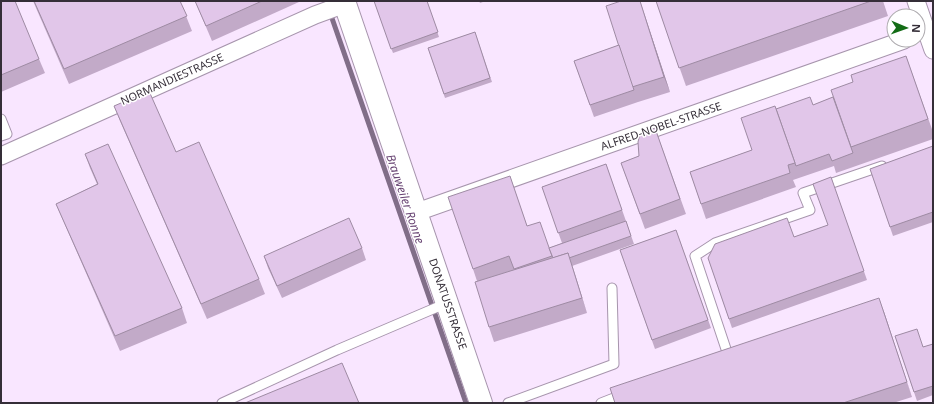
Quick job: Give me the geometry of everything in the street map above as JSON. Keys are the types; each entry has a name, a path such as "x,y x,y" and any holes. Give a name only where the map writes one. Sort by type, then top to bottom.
{"street":[{"name":"NORMANDIESTRASSE","path":"1,156 342,4"},
{"name":"DONATUSSTRASSE","path":"342,4 417,212 445,304 481,403"},
{"path":"926,39 933,50"},
{"name":"ALFRED-NOBEL-STRASSE","path":"417,212 886,46"}],"lane":[{"path":"1,119 7,134 1,136"},
{"path":"728,355 695,256 715,244 810,210 803,193 890,163"},
{"path":"508,403 614,364 612,288"},
{"path":"222,403 445,304"},
{"path":"601,403 631,392"}],"building":[{"path":"1,1 15,1 39,59 1,75"},
{"path":"34,1 180,1 187,16 64,69"},
{"path":"195,1 262,1 206,26"},
{"path":"374,1 427,1 438,32 391,49"},
{"path":"621,1 640,1 664,77 632,87 606,6"},
{"path":"656,1 871,1 679,68"},
{"path":"475,32 490,78 444,94 428,48"},
{"path":"619,45 634,90 590,105 574,61"},
{"path":"906,56 928,119 851,147 831,90 853,82 851,75"},
{"path":"149,91 176,152 199,142 259,279 201,304 114,106"},
{"path":"810,97 813,105 833,97 853,153 832,161 829,154 796,166 776,109"},
{"path":"775,106 795,163 788,165 790,173 701,204 690,172 752,150 741,118"},
{"path":"655,128 680,199 640,214 621,163 639,156 638,142 640,134"},
{"path":"108,144 182,308 115,336 56,204 98,184 85,154"},
{"path":"933,146 933,212 890,227 870,169"},
{"path":"606,164 622,210 558,233 542,187"},
{"path":"510,176 527,226 540,222 552,256 514,269 509,256 473,269 448,197"},
{"path":"831,177 864,271 729,319 708,258 715,244 787,218 794,237 828,225 813,184"},
{"path":"349,218 362,248 277,286 264,256"},
{"path":"626,221 631,236 569,258 568,253 553,258 549,248"},
{"path":"676,230 708,320 652,340 620,250"},
{"path":"568,253 582,298 489,327 475,282"},
{"path":"879,298 907,382 843,403 615,403 610,388"},
{"path":"917,329 923,347 933,344 933,386 914,392 895,336"},
{"path":"342,363 359,403 245,403"}],"waterway":[{"name":"Brauweiler Ronne","path":"326,1 466,403"}]}
